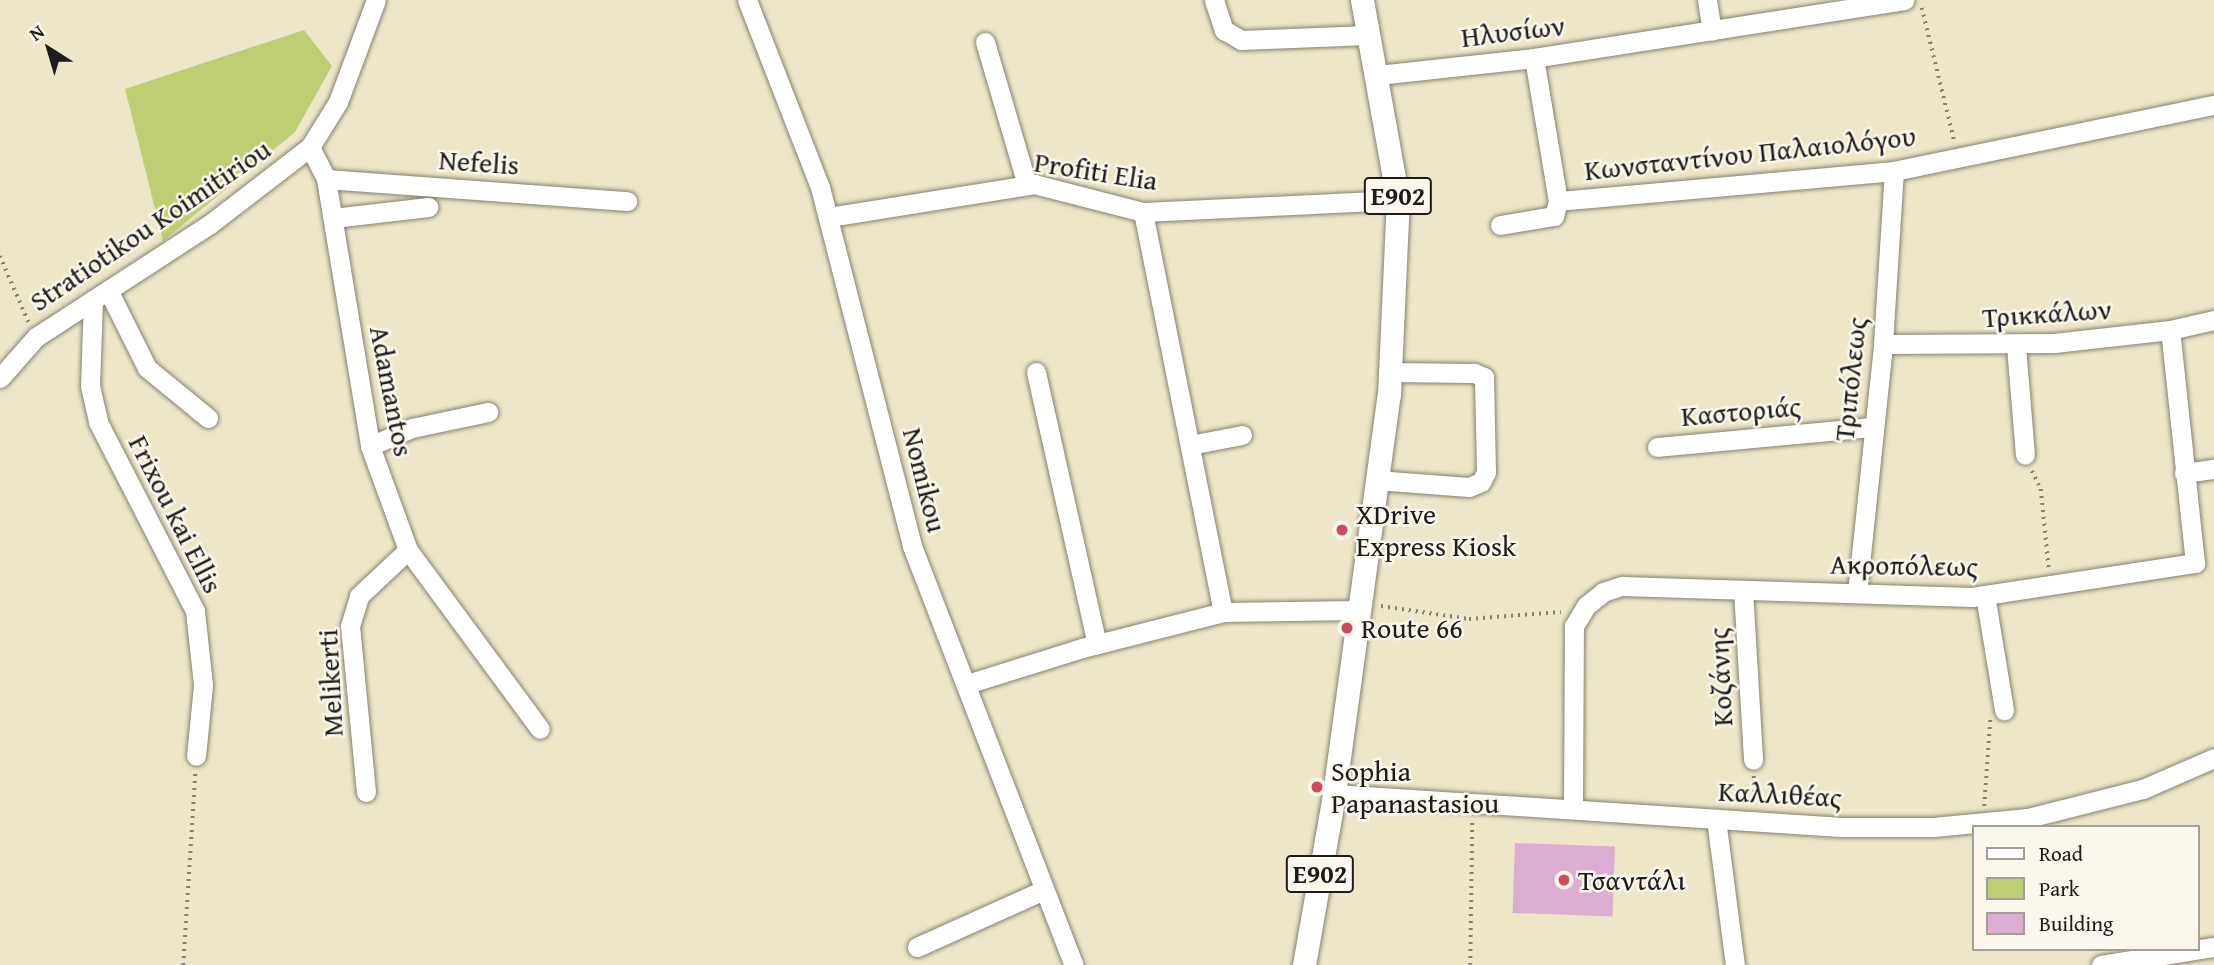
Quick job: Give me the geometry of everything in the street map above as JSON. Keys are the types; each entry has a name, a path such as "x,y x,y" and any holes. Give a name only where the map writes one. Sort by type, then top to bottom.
{"main road":[{"name":"E902","path":"1304,965 1334,794 1390,372 1398,200 1378,75 1367,35 1362,0"}],"street":[{"name":"Stratiotikou Koimitiriou","path":"0,378 36,337 210,224 310,147 338,102 376,0"},
{"name":"Nomikou","path":"747,0 829,217 912,546 1074,965"},
{"path":"1214,0 1224,30 1241,40 1367,35"},
{"path":"1707,0 1712,31"},
{"name":"Ηλυσίων","path":"1378,75 1534,58 1904,0"},
{"path":"985,42 1027,185"},
{"name":"Κωνσταντίνου Παλαιολόγου","path":"1534,58 1558,201 1894,171 1958,155 2214,105"},
{"name":"Adamantos","path":"310,147 326,179 370,446 408,550 540,729"},
{"name":"Τριπόλεως","path":"1857,593 1872,427 1883,344 1894,171"},
{"name":"Nefelis","path":"326,179 627,201"},
{"name":"Profiti Elia","path":"829,217 1027,185 1074,191 1143,212 1398,200"},
{"path":"1500,225 1554,216 1558,201"},
{"path":"333,218 428,207"},
{"path":"1143,212 1223,612"},
{"path":"100,295 147,368 208,418"},
{"name":"Frixou kai Ellis","path":"100,295 90,386 98,422 195,611 203,685 196,756"},
{"name":"Τρικκάλων","path":"1883,344 2016,346 2170,330 2214,320"},
{"name":"Ακροπόλεως","path":"1586,606 1604,592 1622,586 1985,595 2195,563 2170,330"},
{"path":"2016,346 2025,455"},
{"path":"1036,372 1097,644"},
{"path":"1376,480 1469,486 1481,482 1486,472 1484,377 1390,372"},
{"path":"370,446 412,428 488,412"},
{"name":"Καστοριάς","path":"1657,447 1872,427"},
{"path":"1189,445 1242,435"},
{"path":"2184,473 2214,469"},
{"name":"Melikerti","path":"366,792 350,626 359,596 408,550"},
{"name":"Κοζάνης","path":"1743,590 1753,760"},
{"path":"1985,595 2004,710"},
{"path":"967,684 1097,644 1223,612 1357,606"},
{"path":"1573,806 1574,626 1586,606"},
{"name":"Καλλιθέας","path":"1334,794 1573,806 1716,819 1755,819 1854,827 1983,822 2028,818 2143,789 2214,758"},
{"path":"1716,819 1735,965"},
{"path":"917,947 1044,890"},
{"path":"2101,965 2189,951"}],"path":[{"path":"1920,0 1958,155"},
{"path":"0,256 36,337"},
{"path":"2025,455 2041,489 2050,585"},
{"path":"1357,606 1469,619 1552,614 1586,606"},
{"path":"1983,822 1990,716 2004,710"},
{"path":"183,965 196,756"},
{"path":"1753,760 1755,819"},
{"path":"1470,965 1472,803"}],"green space":[{"path":"304,30 332,66 295,132 163,241 125,89"}],"building":[{"name":"Τσαντάλι","path":"1515,843 1615,846 1612,916 1513,913"}],"place":[{"name":"XDrive Express Kiosk","path":"1342,530"},
{"name":"Route 66","path":"1347,628"},
{"name":"Sophia Papanastasiou","path":"1317,787"},
{"name":"Τσαντάλι","path":"1564,880"}]}
